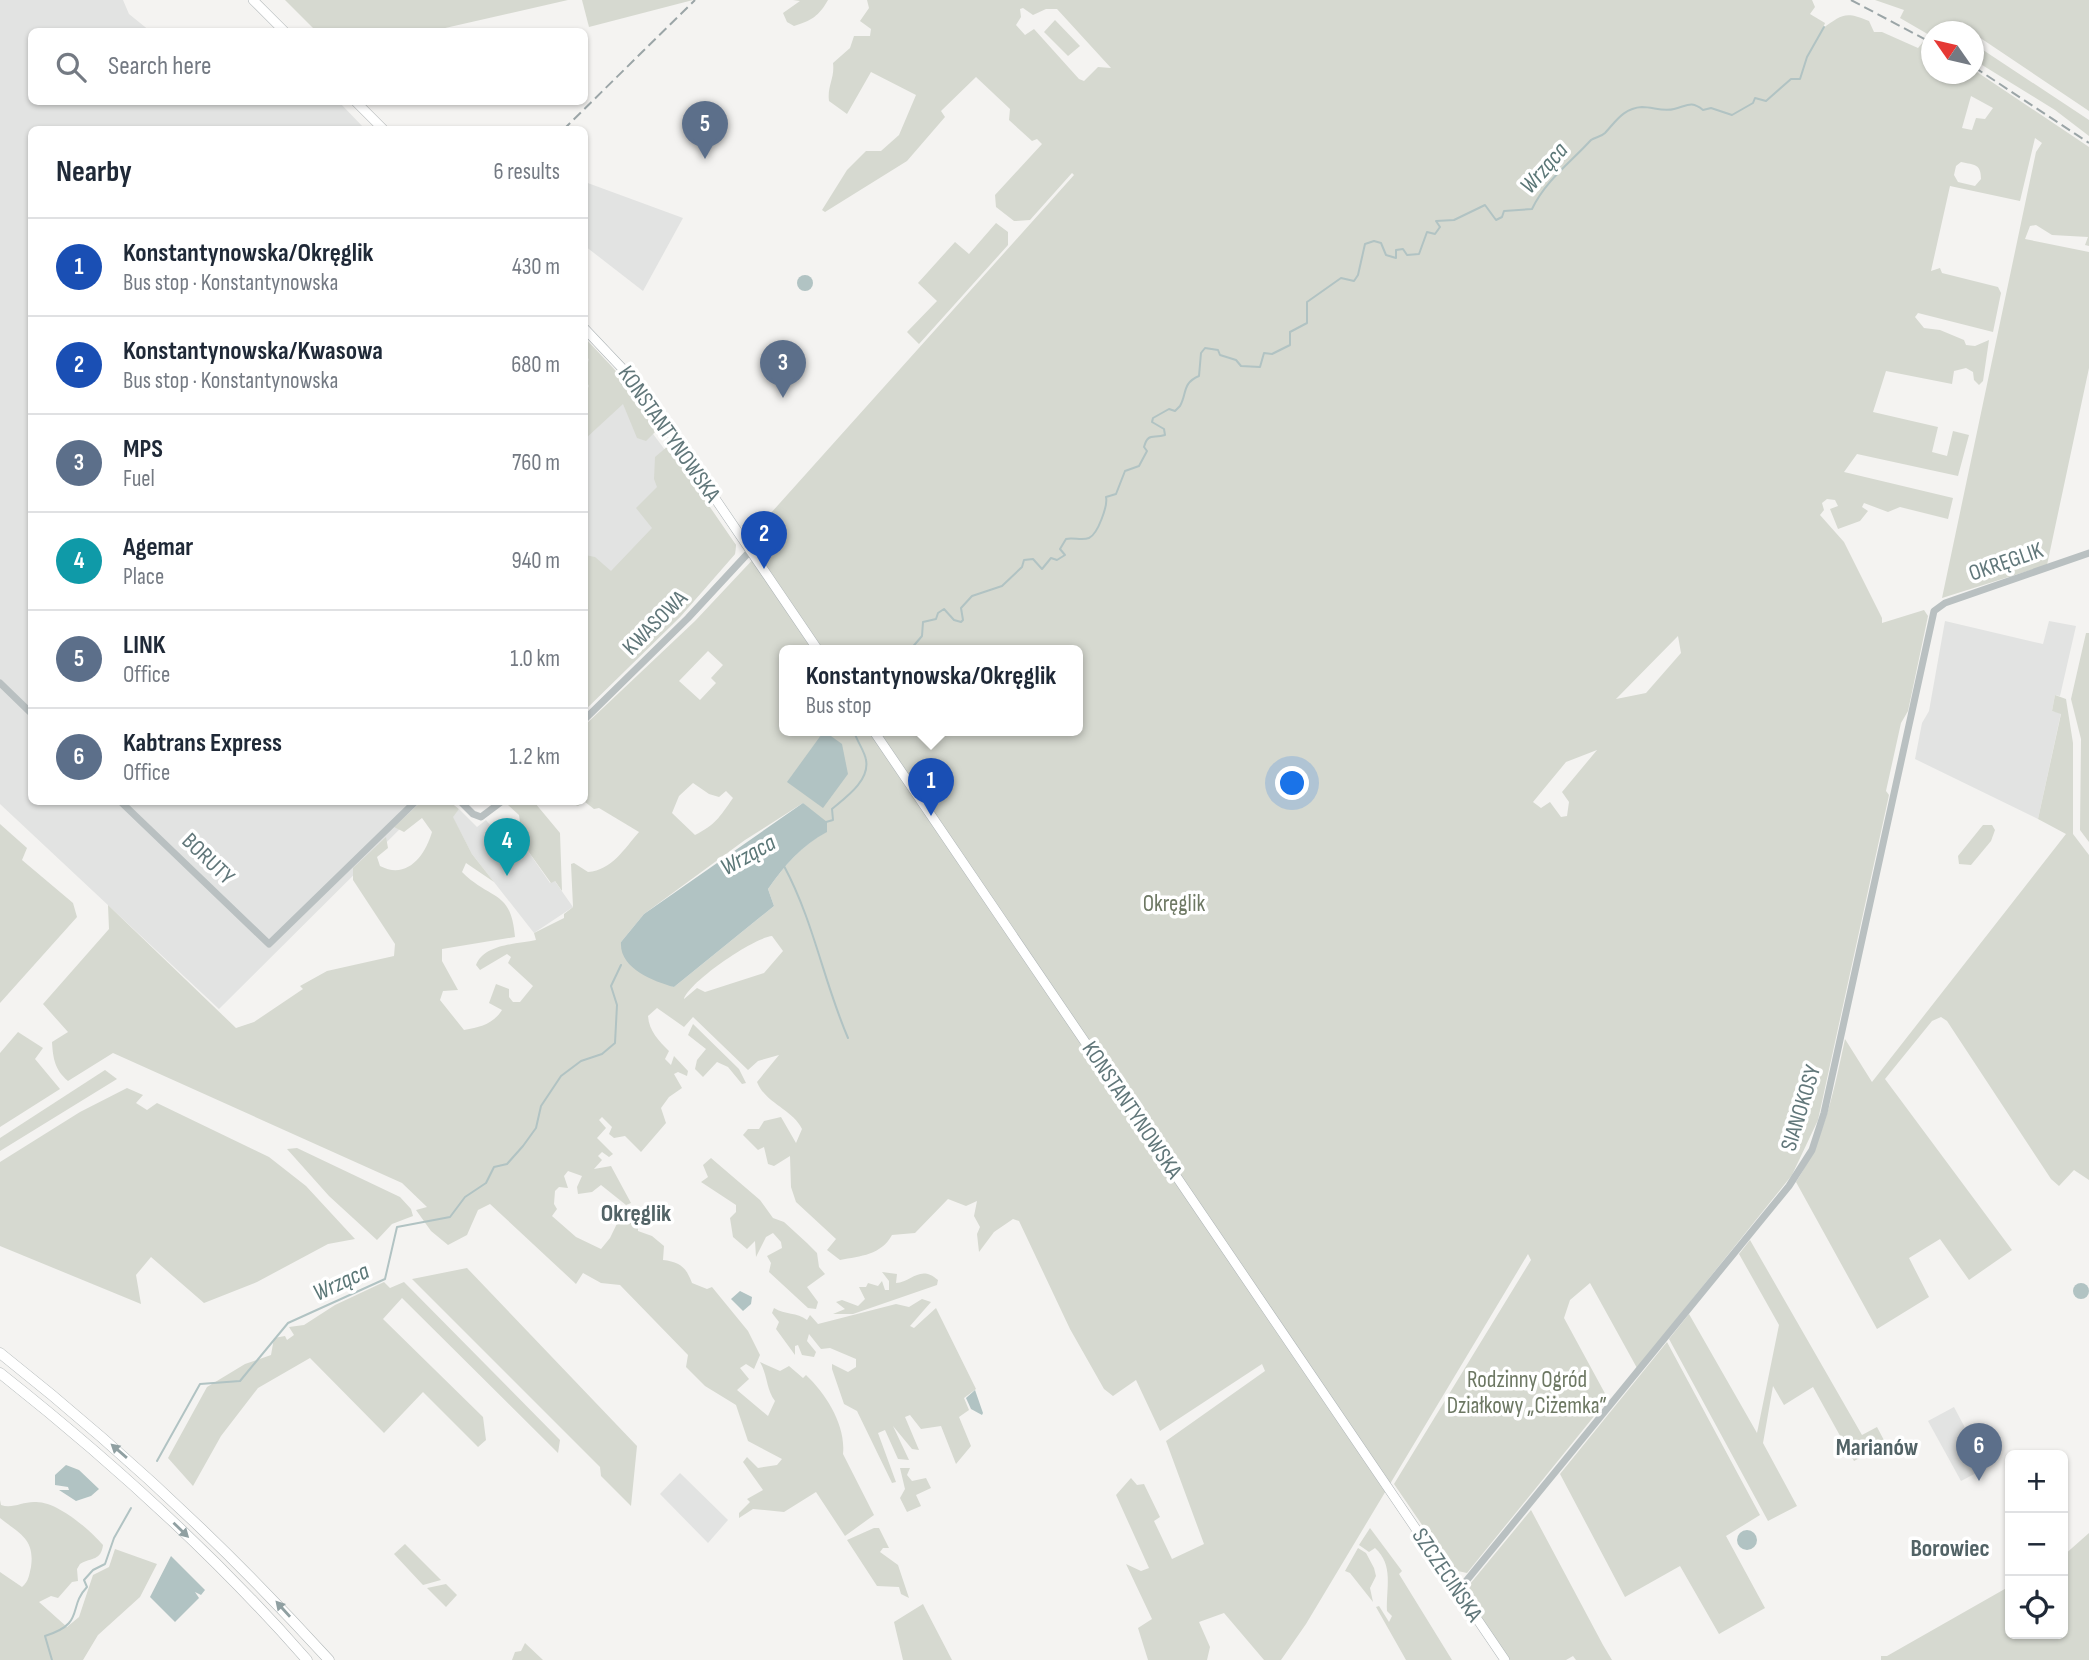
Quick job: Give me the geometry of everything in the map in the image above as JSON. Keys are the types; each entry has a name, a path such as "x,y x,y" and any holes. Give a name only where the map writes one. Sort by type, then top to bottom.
{"highway":[{"path":"0,1353 160,1488 275,1601 329,1660"},
{"path":"0,1373 151,1501 247,1595 307,1660"}],"main road":[{"path":"253,0 281,28"},
{"path":"359,105 380,126"},
{"name":"KONSTANTYNOWSKA","path":"588,332 638,385 815,645"},
{"name":"KONSTANTYNOWSKA","path":"877,736 1390,1490"},
{"name":"SZCZECIŃSKA","path":"1390,1490 1505,1660"}],"street":[{"name":"KWASOWA","path":"588,716 688,618 751,550"},
{"name":"OKRĘGLIK","path":"1936,608 2089,553"},
{"name":"SIANOKOSY","path":"1458,1591 1789,1186 1812,1150 1824,1113 1936,608"},
{"path":"0,683 28,710"},
{"name":"BORUTY","path":"124,805 269,944 412,805"},
{"path":"464,805 473,814 481,817 497,805"}],"shaded area":[{"path":"0,0 123,0 129,14 146,28 28,28 28,105 342,105 362,126 28,126 28,805 424,805 219,1009 0,804"},
{"path":"588,183 683,218 643,291 588,248"},
{"path":"588,352 609,375 736,545 735,554 680,617 588,707"},
{"path":"1945,621 2043,644 2049,621 2076,626 2060,696 2055,695 2052,711 2061,713 2038,819 1915,759 1922,723 1929,711"},
{"path":"459,809 477,827 486,820 512,852 523,844 550,883 554,880 573,907 534,933 472,854 452,816"},
{"path":"1954,1407 1980,1456 1982,1470 1961,1481 1928,1421"},
{"path":"680,1473 728,1520 708,1543 660,1494"}],"green space":[{"path":"285,0 568,0 445,28 313,28"},
{"path":"582,0 693,0 589,27"},
{"path":"793,0 828,0 814,17 794,26 787,22 783,13 800,1"},
{"name":"Rodzinny Ogród Działkowy „Ciżemka”","path":"867,0 1812,0 1815,7 1810,14 1825,23 1823,28 1843,16 1854,16 1869,21 1874,32 1882,32 1918,48 1921,44 1921,84 1984,84 1984,77 2089,147 2089,246 2085,245 2088,237 2052,235 2036,225 2030,226 2025,239 2089,252 2089,368 2047,565 1942,598 2036,152 2042,143 2035,138 2020,201 1950,186 1931,271 1940,268 1942,273 1998,287 2001,293 1993,332 1918,313 1915,317 1924,328 1940,330 1964,340 1966,345 1975,346 1989,340 1983,381 1979,385 1974,380 1973,372 1966,368 1954,371 1952,384 1886,371 1873,412 1938,427 1932,452 1947,456 1953,431 1969,435 1958,476 1857,454 1844,472 1953,498 1948,519 1900,507 1888,512 1864,503 1862,507 1868,511 1860,521 1838,529 1830,509 1838,506 1835,500 1827,499 1822,503 1824,510 1820,515 1844,542 1882,618 1882,623 1924,610 1928,616 1908,711 1901,723 1886,791 1889,795 1818,1120 1792,1175 1637,1368 1590,1283 1570,1300 1564,1318 1608,1399 1467,1573 1453,1570 1394,1484 1531,1260 1528,1254 1306,1624 1281,1660 1264,1660 1224,1613 1199,1622 1210,1647 1207,1660 1148,1660 1138,1628 1152,1619 1126,1564 1141,1571 1149,1568 1116,1495 1131,1478 1137,1485 1144,1484 1160,1517 1154,1521 1172,1559 1204,1544 1166,1441 1265,1371 1262,1364 1160,1431 1136,1380 1113,1396 1104,1389 1070,1329 1019,1221 1013,1219 994,1232 979,1252 977,1234 980,1227 974,1216 977,1201 966,1206 948,1199 915,1233 892,1235 876,1251 840,1260 827,1250 836,1239 796,1202 791,1187 790,1156 774,1166 768,1164 764,1147 758,1150 743,1135 748,1129 759,1129 764,1121 781,1117 796,1143 802,1129 798,1122 766,1095 757,1082 779,1055 758,1061 748,1070 693,1017 684,1027 657,1008 648,1016 652,1031 669,1051 665,1059 671,1065 674,1056 688,1071 687,1076 678,1072 674,1074 682,1088 669,1097 661,1108 666,1123 641,1152 625,1136 614,1138 609,1134 612,1127 602,1117 599,1120 606,1128 597,1138 613,1154 609,1157 602,1152 598,1156 602,1160 594,1169 611,1166 631,1203 626,1205 638,1218 638,1231 652,1236 664,1246 663,1260 682,1266 692,1283 707,1289 712,1287 748,1331 760,1355 754,1369 746,1364 740,1368 749,1379 737,1390 768,1416 775,1401 760,1362 780,1371 789,1366 803,1378 806,1375 821,1391 838,1421 843,1454 874,1515 845,1536 816,1492 784,1512 753,1509 739,1518 739,1513 750,1502 747,1499 763,1490 743,1462 747,1457 758,1468 777,1465 782,1459 748,1441 736,1405 705,1386 686,1367 688,1355 620,1285 601,1283 583,1273 576,1284 490,1204 478,1210 467,1235 448,1245 431,1231 416,1210 427,1207 402,1183 113,1053 68,1081 60,1073 54,1059 52,1042 68,1032 43,1004 109,929 108,905 236,1028 254,1022 303,989 300,986 327,971 394,956 395,944 353,880 353,868 386,837 388,848 377,857 380,866 399,870 414,863 425,849 432,832 422,818 404,832 394,827 418,805 454,805 459,809 453,817 472,854 494,882 466,863 462,872 504,903 513,922 515,937 442,949 442,961 458,990 443,991 440,1000 464,1030 486,1024 495,1019 502,1010 489,1003 496,984 509,989 509,997 513,1002 520,1002 533,986 508,963 511,957 507,954 480,970 476,965 480,958 493,949 536,940 534,933 564,918 564,914 573,907 571,864 574,863 588,872 604,867 617,858 639,832 588,804 588,722 695,621 758,554 754,534 762,523 1074,175 1072,173 1030,220 1014,221 996,207 995,195 1042,144 1037,139 1032,141 1009,120 1010,109 976,77 941,111 945,117 907,161 825,212 822,210 847,170 866,151 881,151 899,135 916,95 871,72 847,114 829,101 833,63 850,48 854,36 870,36 871,29 860,21 869,8","holes":["1023,8 1033,15 1046,9 1057,9 1111,68 1098,67 1084,81 1079,79 1034,29 1025,35 1016,25 1021,17 1020,9","1971,96 1993,108 1985,119 1976,118 1972,130 1962,128","1961,162 1976,166 1980,170 1981,179 1975,186 1958,182 1954,175 1956,166","1678,636 1681,653 1646,693 1616,699","708,651 723,665 711,678 716,683 700,700 679,681","1597,750 1562,792 1569,802 1567,816 1561,817 1550,802 1541,808 1533,802 1566,762","693,783 709,794 719,797 726,791 733,798 716,820 695,835 672,813 679,796","803,803 826,832 794,857 768,889 774,906 674,987 636,969 621,942 644,914 745,840","772,936 783,951 764,973 705,992 697,988 684,999 688,991 709,972 737,952","568,1171 582,1176 577,1187 578,1194 592,1192 601,1185 626,1205 610,1238 601,1249 576,1237 552,1216 557,1209 554,1204 555,1191 559,1187 568,1188 564,1176"]},
{"path":"1875,0 2089,0 2089,111 1984,40 1984,21 1921,21 1921,30 1900,18 1904,10"},
{"path":"1055,20 1080,46 1068,56 1044,32"},
{"path":"1984,51 2089,120 2089,136 2055,110 1984,66"},
{"path":"996,223 1008,232 1008,245 919,344 907,332 937,301 918,283 955,242 969,254"},
{"path":"588,341 643,404 657,430 646,441 637,438 623,404 588,436"},
{"path":"668,446 736,545 735,554 680,617 588,707 588,556 595,557 611,571 652,528 636,508 657,487 654,479 655,457"},
{"path":"2086,633 2089,633 2089,842 2080,830 2081,739 2071,699"},
{"path":"2055,695 2066,699 2073,743 2073,834 2089,855 2089,1180 2074,1170 2059,1186 2051,1179 1947,1021 1941,1017 1932,1021 1885,1079 2012,1250 1969,1280 1940,1239 1909,1258 1929,1297 1877,1329 1796,1182 1821,1131 1845,1039 1872,1082 2066,834 2038,819 2061,714 2052,711"},
{"path":"508,805 537,805 560,833 562,891 555,881 551,883 523,844 519,815"},
{"path":"0,824 27,848 22,860 73,903 77,917 0,1003"},
{"path":"1983,825 1992,825 1995,830 1991,841 1971,865 1959,864 1958,856"},
{"path":"693,1024 739,1069 746,1083 742,1084 728,1067 717,1062 703,1077 695,1069 697,1060 706,1049 688,1035"},
{"path":"18,1032 43,1048 35,1059 60,1089 0,1127 0,1053"},
{"path":"105,1070 117,1079 0,1151 0,1138"},
{"path":"127,1088 143,1095 136,1103 147,1110 157,1103 269,1157 306,1186 355,1239 328,1244 257,1282 204,1303 151,1257 136,1275 141,1304 0,1246 0,1162 80,1112"},
{"path":"297,1148 400,1197 411,1209 413,1216 392,1224 377,1240 329,1196 287,1149"},
{"path":"711,1158 760,1200 773,1218 784,1222 817,1253 819,1267 825,1274 807,1287 818,1302 816,1309 808,1308 769,1272 771,1263 767,1256 782,1248 781,1242 773,1233 766,1237 756,1257 755,1241 747,1249 733,1237 730,1218 736,1212 736,1205 701,1182 708,1177 703,1165"},
{"path":"1750,1240 1862,1435 1877,1427 1886,1444 1854,1461 1813,1387 1784,1405 1773,1386 1763,1443 1797,1506 1768,1521 1669,1339 1689,1314 1757,1433 1779,1325 1739,1254"},
{"path":"467,1268 637,1446 631,1506 601,1476 600,1467 412,1279"},
{"path":"882,1272 897,1274 896,1283 921,1274 932,1275 938,1280 937,1285 853,1314 833,1314 845,1309 836,1302 842,1300 858,1306 865,1299 859,1287 866,1287 868,1283 878,1286 882,1281 885,1290 889,1290 889,1281"},
{"path":"384,1282 390,1288 404,1282 560,1440 558,1453 402,1298 383,1319 483,1417 486,1440 478,1447 423,1392 384,1433 310,1358 258,1388 221,1436 193,1486 168,1458 207,1387 245,1364 271,1355 274,1338 285,1336 287,1340 294,1335 289,1327 304,1325 335,1305"},
{"path":"922,1299 931,1302 910,1326 914,1328 936,1308 976,1389 964,1398 969,1410 959,1417 971,1446 956,1464 941,1426 921,1429 910,1415 905,1417 919,1450 912,1449 893,1426 909,1460 898,1459 885,1430 878,1433 896,1482 892,1483 857,1411 844,1404 832,1369 832,1364 848,1372 856,1367 856,1359 830,1348 821,1349 809,1334 807,1341 816,1352 814,1357 802,1355 798,1345 795,1346 795,1355 776,1329 779,1322 772,1313 774,1308 807,1320 810,1315 818,1324 896,1304 909,1307"},
{"path":"1667,1342 1760,1515 1726,1536 1765,1608 1719,1634 1680,1566 1625,1597 1560,1474"},
{"path":"900,1468 910,1468 907,1475 912,1481 926,1478 931,1488 916,1495 921,1506 907,1512 900,1498 905,1489"},
{"path":"0,1500 1,1505 5,1506 34,1502 52,1506 81,1524 103,1545 98,1556 80,1564 77,1569 78,1581 72,1582 58,1598 51,1596 39,1602 67,1627 79,1617 93,1575 109,1567 115,1549 157,1564 140,1597 98,1635 83,1660 0,1660 0,1572 22,1587 28,1578 32,1558 28,1543 20,1533 0,1518"},
{"path":"1531,1510 1612,1660 1576,1660 1573,1656 1566,1660 1509,1660 1468,1599 1470,1584"},
{"path":"879,1528 889,1548 883,1548 880,1552 898,1565 909,1598 901,1594 899,1587 877,1586 847,1540"},
{"path":"1370,1528 1402,1571 1399,1574 1452,1660 1406,1660 1376,1607 1379,1606 1389,1622 1392,1616 1387,1611 1388,1577 1385,1562 1375,1548 1369,1552 1359,1545"},
{"path":"2089,1533 2089,1660 1881,1660 1881,1656 1887,1656 2005,1589 2005,1639 2068,1639 2068,1552"},
{"path":"405,1544 441,1580 423,1585 394,1554"},
{"path":"1358,1548 1366,1553 1374,1568 1376,1576 1370,1588 1373,1602 1350,1573 1345,1571"},
{"path":"446,1584 457,1595 446,1607 427,1588"},
{"path":"923,1604 952,1660 903,1660 894,1622"},
{"path":"525,1643 543,1660 512,1660 515,1652 521,1651"}],"water":[{"path":"805,275 811,277 811,289 805,291 799,289 797,283 799,277"},
{"path":"820,736 831,736 842,744 848,774 823,808 787,782"},
{"path":"803,803 827,822 827,832 809,843 780,872 768,889 774,906 674,987 647,977 631,966 625,959 621,942 644,914"},
{"path":"2081,1283 2087,1285 2087,1297 2081,1299 2075,1297 2073,1291 2075,1285"},
{"path":"740,1291 752,1297 751,1304 743,1311 731,1299"},
{"path":"975,1390 982,1415 971,1409 966,1398"},
{"path":"66,1465 79,1470 99,1489 91,1496 76,1501 59,1490 69,1490 68,1487 55,1485 55,1475"},
{"path":"1747,1530 1754,1533 1757,1540 1754,1547 1747,1550 1740,1547 1737,1540 1740,1533"},
{"path":"171,1556 205,1590 201,1595 195,1592 199,1598 175,1622 150,1597"}],"waterway":[{"name":"Wrząca","path":"914,645 922,636 923,622 936,619 938,613 944,609 954,620 961,622 961,608 972,596 1002,586 1022,567 1024,560 1033,559 1042,569 1051,558 1057,560 1065,555 1060,549 1066,539 1086,539 1096,531 1102,519 1106,497 1116,494 1125,471 1139,466 1147,451 1144,447 1147,439 1165,435 1164,429 1152,422 1153,418 1169,409 1175,411 1180,406 1187,385 1199,376 1201,353 1205,348 1218,350 1220,355 1236,360 1241,366 1260,367 1264,353 1272,354 1290,345 1290,332 1307,323 1307,302 1341,278 1354,281 1358,275 1365,244 1374,241 1381,243 1386,255 1396,258 1396,250 1403,249 1407,255 1419,254 1427,232 1435,234 1440,227 1436,221 1454,220 1485,205 1496,220 1502,217 1504,211 1532,209 1559,172 1591,140 1603,134 1630,110 1642,107 1670,110 1692,104 1703,110 1711,108 1732,115 1753,103 1755,98 1766,101 1791,79 1800,79 1807,57 1824,27"},
{"name":"Wrząca","path":"826,822 833,820 832,809 850,794 864,775 865,757 856,736"},
{"path":"784,866 803,908 848,1038"},
{"name":"Wrząca","path":"157,1461 200,1384 240,1381 288,1323 385,1279 397,1227 450,1217 465,1197 486,1183 494,1167 507,1164 536,1128 541,1106 561,1076 581,1061 602,1054 615,1043 617,1005 611,986 621,965"},
{"name":"Wrząca","path":"52,1660 45,1636 58,1631 71,1620 87,1587 84,1580 93,1570 105,1564 114,1538 131,1508"}],"railway":[{"path":"567,126 695,0"},
{"path":"1851,0 1921,37"},
{"path":"1984,74 2089,143"}],"place":[{"name":"LINK","path":"705,159"},
{"name":"MPS","path":"783,398"},
{"name":"Konstantynowska/Kwasowa","path":"764,569"},
{"name":"Konstantynowska/Okręglik","path":"931,816"},
{"name":"Agemar","path":"507,876"},
{"name":"Kabtrans Express","path":"1979,1481"}],"district":[{"name":"Okręglik","path":"636,1213"},
{"name":"Marianów","path":"1877,1447"},
{"name":"Borowiec","path":"1950,1548"}]}
